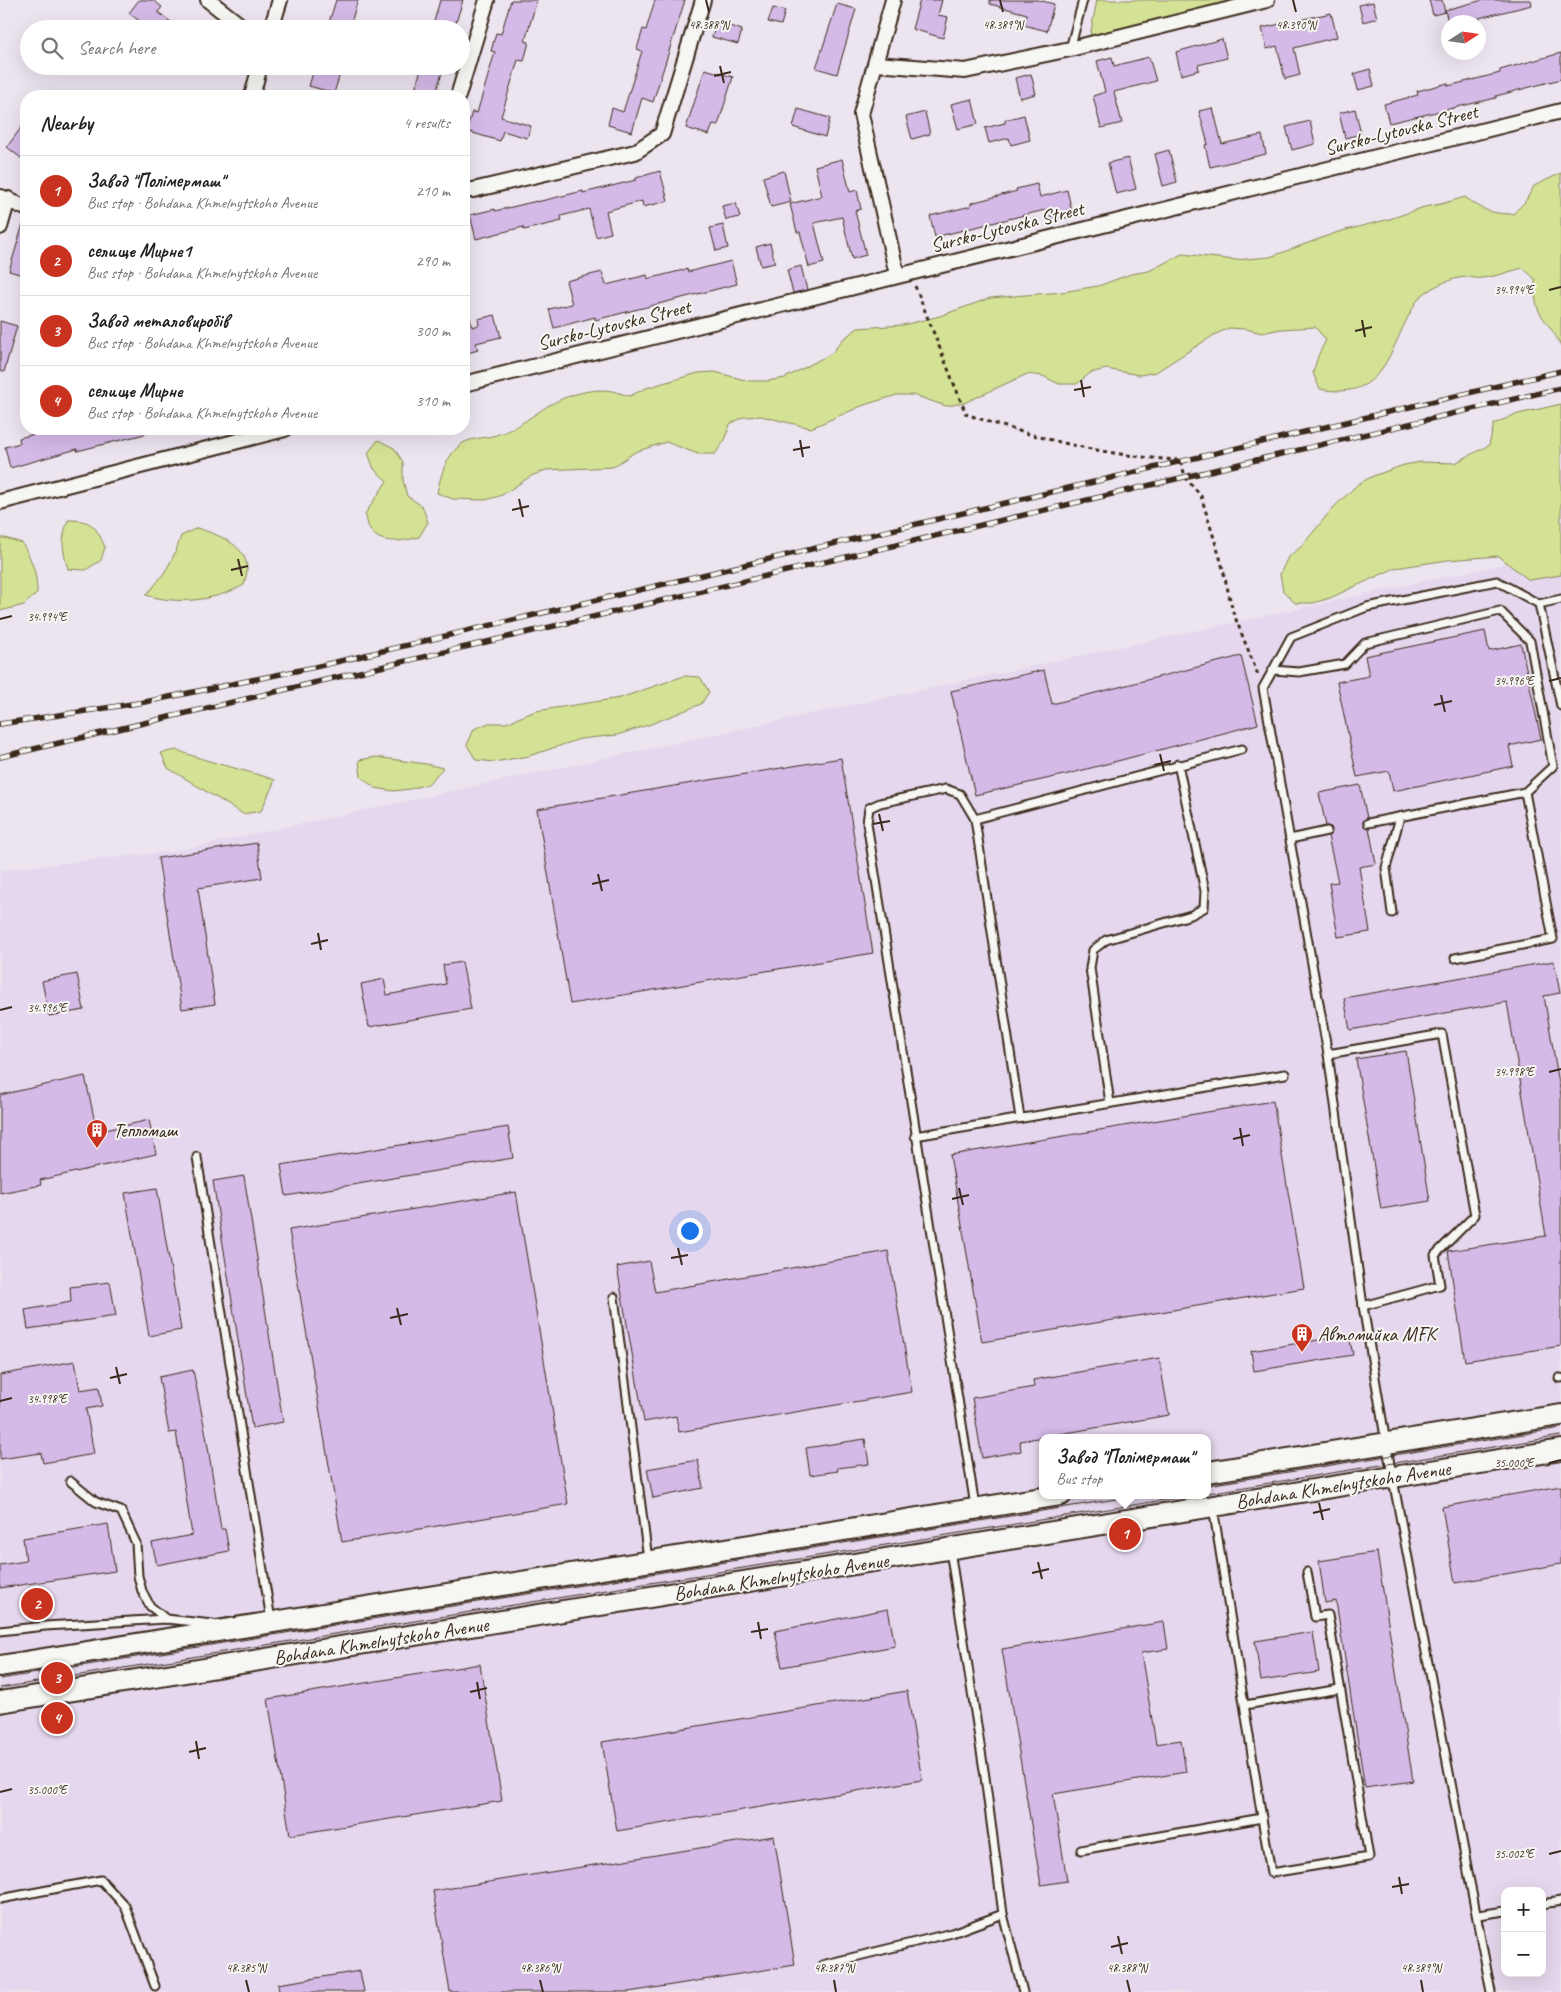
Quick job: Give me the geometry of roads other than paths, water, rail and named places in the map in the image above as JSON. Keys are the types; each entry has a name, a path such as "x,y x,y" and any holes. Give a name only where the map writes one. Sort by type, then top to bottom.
{"main road":[{"name":"Bohdana Khmelnytskoho Avenue","path":"1211,1472 1561,1415"},
{"name":"Bohdana Khmelnytskoho Avenue","path":"0,1702 1561,1450"},
{"name":"Bohdana Khmelnytskoho Avenue","path":"0,1666 1039,1498"}],"street":[{"path":"208,0 234,20"},
{"path":"274,20 280,0"},
{"path":"470,56 487,0"},
{"path":"470,190 635,152 662,134 703,0"},
{"path":"893,0 861,114 903,273"},
{"path":"876,64 965,71 1070,49 1268,0"},
{"path":"254,90 258,75"},
{"path":"460,90 464,75"},
{"name":"Sursko-Lytovska Street","path":"470,382 903,273 1561,111"},
{"path":"0,227 4,198 20,205"},
{"path":"0,502 259,435"}],"lane":[{"path":"1070,49 1083,0"},
{"path":"1492,1992 1386,1443 1363,1306 1328,1054 1263,688 1291,637 1367,607 1497,581 1539,604 1561,599"},
{"path":"1539,604 1561,706"},
{"path":"1273,670 1299,672 1345,664 1365,643 1500,611 1530,642 1553,766 1525,792 1368,823"},
{"path":"975,819 1178,764 1242,749"},
{"path":"1110,1103 1090,968 1094,950 1106,940 1191,915 1204,908 1205,891 1178,764"},
{"path":"975,1509 867,823 869,808 880,803 946,789 960,794 975,819 1020,1118"},
{"path":"1455,958 1553,939 1525,792"},
{"path":"1392,913 1386,868 1400,817"},
{"path":"1290,838 1327,831"},
{"path":"1328,1054 1442,1034 1475,1215 1435,1255 1440,1285 1363,1306"},
{"path":"915,1136 1285,1074"},
{"path":"197,1157 271,1622"},
{"path":"614,1297 649,1562"},
{"path":"70,1480 96,1502 121,1511 136,1543 138,1576 142,1591 150,1606 166,1620"},
{"path":"1213,1506 1272,1873 1369,1856 1328,1615 1315,1618 1307,1572"},
{"path":"950,1549 985,1777 1003,1914 1023,1992"},
{"path":"0,1632 45,1626 166,1620 243,1627"},
{"path":"1245,1705 1340,1689"},
{"path":"1081,1850 1262,1818"},
{"path":"0,1898 101,1880 125,1906 155,1986"},
{"path":"1546,1903 1561,1901"},
{"path":"1478,1915 1501,1912"},
{"path":"822,1965 952,1933 1003,1914"}],"tram line":[{"path":"1211,1485 1561,1428"},
{"path":"1211,1493 1561,1436"},
{"path":"0,1679 1116,1499"},
{"path":"0,1688 1170,1499"}],"railway":[{"path":"0,724 145,702 315,667 1561,371"},
{"path":"0,757 1561,388"}],"place":[{"name":"Тепломаш","path":"97,1149"},
{"name":"Автомийка MFK","path":"1302,1353"},
{"name":"Завод \"Полімермаш\"","path":"1125,1534"},
{"name":"селище Мирне1","path":"37,1604"},
{"name":"Завод металовиробів","path":"57,1678"},
{"name":"селище Мирне","path":"57,1718"}]}
